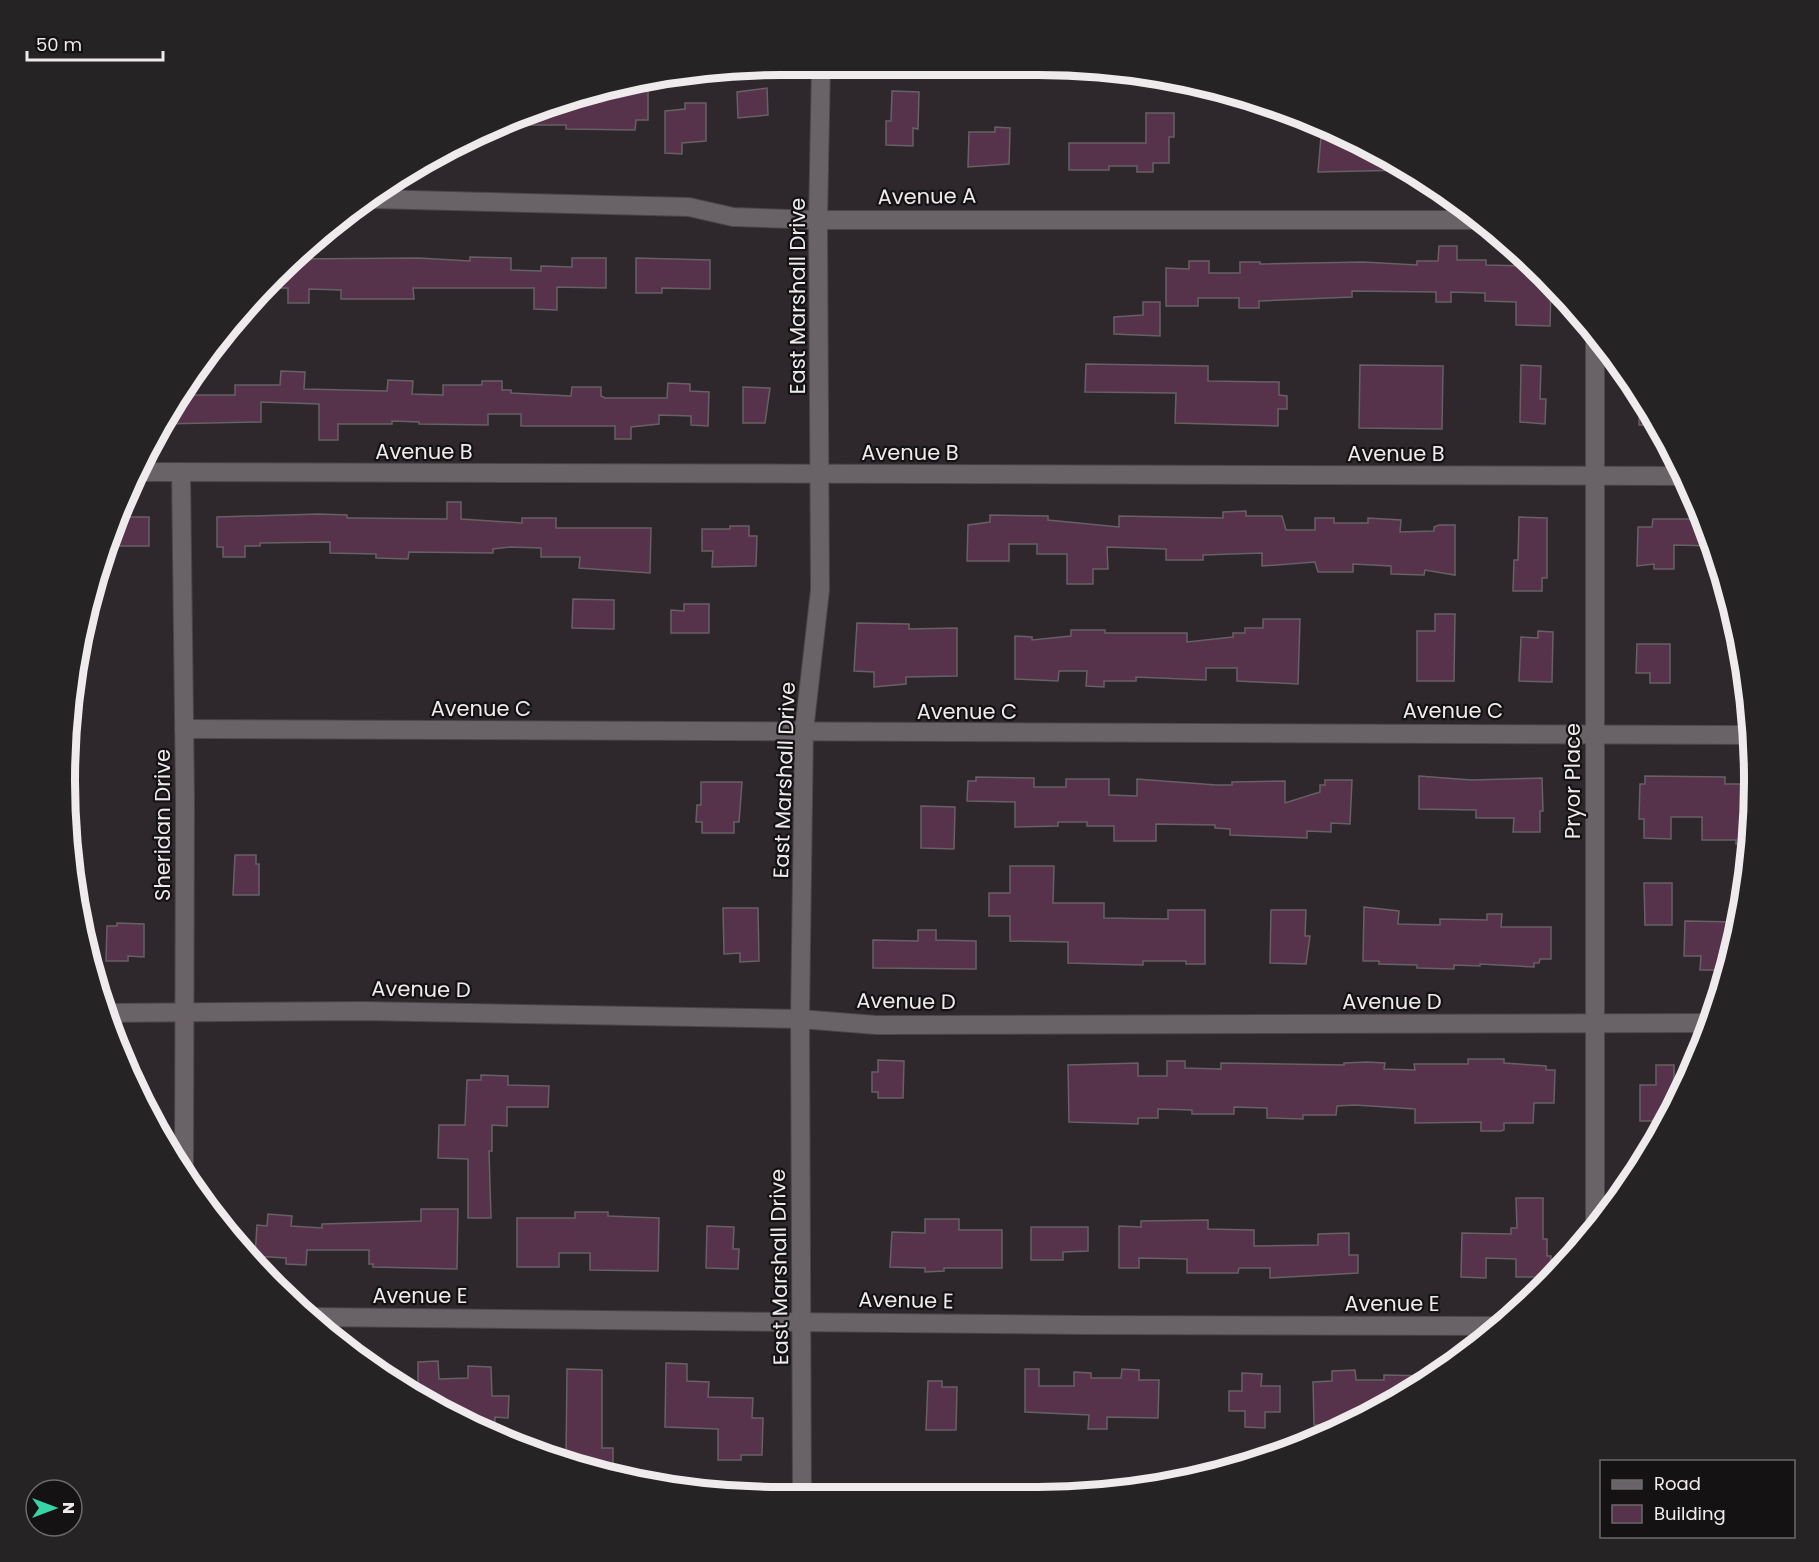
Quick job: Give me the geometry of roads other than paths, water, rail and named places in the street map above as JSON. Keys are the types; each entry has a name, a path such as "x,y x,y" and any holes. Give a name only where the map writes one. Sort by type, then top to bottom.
{"street":[{"name":"East Marshall Drive","path":"802,1487 800,1019 804,731 820,590 818,220 821,75"},
{"name":"Avenue A","path":"382,199 689,207 733,217 818,220 1467,220"},
{"name":"Pryor Place","path":"1594,346 1597,1023 1595,1214"},
{"name":"Avenue B","path":"147,472 1674,476"},
{"name":"Sheridan Drive","path":"181,472 184,729 184,1157"},
{"name":"Avenue C","path":"184,729 1742,735"},
{"name":"Avenue D","path":"114,1012 363,1011 800,1019 876,1025 1701,1023"},
{"name":"Avenue E","path":"322,1317 1083,1325 1486,1326"}]}
